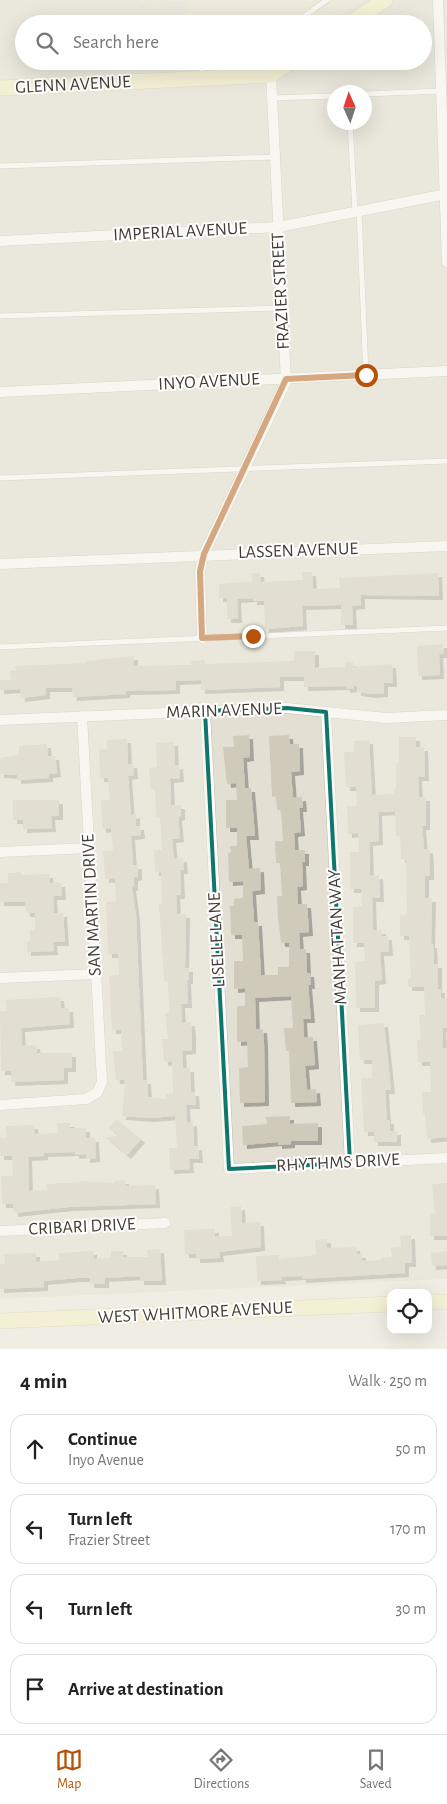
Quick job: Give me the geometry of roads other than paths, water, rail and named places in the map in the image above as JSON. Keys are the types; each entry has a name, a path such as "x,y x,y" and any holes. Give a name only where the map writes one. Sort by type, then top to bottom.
{"main road":[{"path":"362,15 385,0"},
{"path":"270,76 279,70"},
{"name":"GLENN AVENUE","path":"0,88 270,76"},
{"path":"432,1302 447,1302"},
{"name":"WEST WHITMORE AVENUE","path":"0,1321 387,1304"}],"street":[{"path":"438,0 444,80 441,91 447,262"},
{"name":"FRAZIER STREET","path":"202,638 200,571 204,554 286,379 270,76"},
{"name":"IMPERIAL AVENUE","path":"0,241 278,227 445,194"},
{"name":"INYO AVENUE","path":"0,392 447,372"},
{"name":"LASSEN AVENUE","path":"0,564 204,554 447,546"},
{"name":"MARIN AVENUE","path":"0,720 287,708 386,718 447,714"},
{"name":"LISELLE LANE","path":"204,711 229,1169"},
{"name":"MANHATTAN WAY","path":"326,712 350,1163"},
{"name":"SAN MARTIN DRIVE","path":"0,1105 86,1099 97,1093 102,1082 82,716"},
{"path":"0,852 89,848"},
{"path":"0,978 96,974"},
{"name":"RHYTHMS DRIVE","path":"229,1169 447,1158"},
{"name":"CRIBARI DRIVE","path":"0,1232 165,1223"}],"lane":[{"path":"306,15 327,0"},
{"path":"202,70 202,79"},
{"path":"372,94 441,91"},
{"path":"272,98 327,96"},
{"path":"351,130 366,375"},
{"path":"0,166 274,157"},
{"path":"0,316 282,308"},
{"path":"0,478 447,461"},
{"path":"0,647 447,628"}]}
